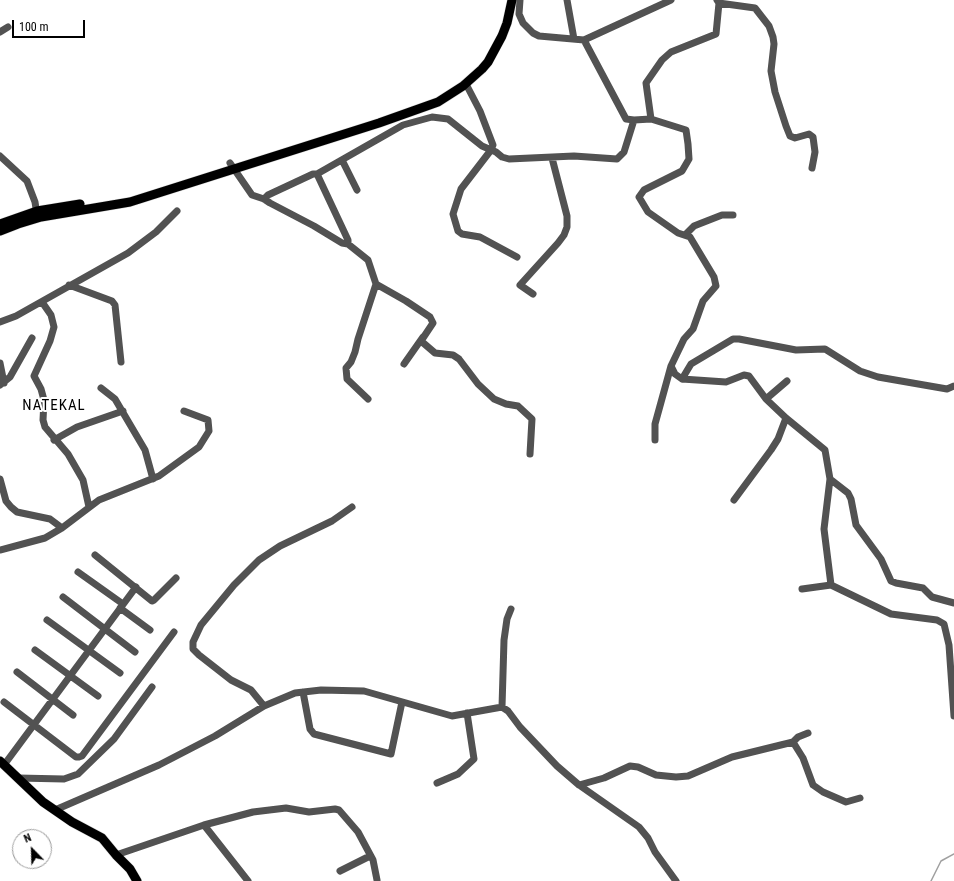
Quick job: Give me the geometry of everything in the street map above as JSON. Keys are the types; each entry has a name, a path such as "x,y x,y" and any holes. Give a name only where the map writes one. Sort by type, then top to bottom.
{"main road":[{"path":"0,224 37,215 130,202 429,99 450,89 470,73 488,50 501,22 506,0"},
{"path":"232,166 411,112 438,102 456,92 482,69 495,51 507,23 512,0"},
{"path":"0,231 37,215"},
{"path":"2,766 18,778 43,802 72,822 102,838 130,869 137,881"}],"street":[{"path":"520,0 519,14 523,23 533,33 539,36 584,40 671,0"},
{"path":"566,0 574,39"},
{"path":"651,119 646,83 662,60 671,52 716,34 718,2 755,8 769,26 773,37 774,44 771,71 775,92 790,136 795,138 809,134 813,137 815,152 812,168"},
{"path":"0,32 8,27"},
{"path":"584,40 626,119 651,119 686,130 689,159 682,171 644,190 639,197 648,212 662,221 673,231 690,237 714,277 716,286 702,301 693,329 684,339 671,366 655,424 655,440"},
{"path":"466,84 493,145 491,150 461,189 453,214 458,231 462,234 480,237 517,257"},
{"path":"264,199 268,195 300,180 313,174 318,174 338,161 403,126 432,117 448,119 482,146 502,157 509,159 574,156 617,158 624,152 634,120"},
{"path":"0,156 27,181 32,190 37,215"},
{"path":"533,294 520,285 558,243 564,235 567,227 567,216 552,158"},
{"path":"342,160 357,190"},
{"path":"232,166 252,195 264,199 270,204 348,244 368,260 376,284 355,352 351,362 346,368 346,379 368,399"},
{"path":"318,174 348,240 348,244"},
{"path":"0,322 16,316 42,302 69,285 128,253 156,232 177,211"},
{"path":"685,236 694,226 722,215 733,215"},
{"path":"376,284 430,317 433,323 404,364"},
{"path":"69,285 112,301 115,305 121,362"},
{"path":"42,302 50,315 54,327 50,341 34,376 41,389 44,400 43,420 45,427 54,440 68,454 83,480 89,507"},
{"path":"2,384 10,377 32,338"},
{"path":"682,379 691,364 734,339 739,339 796,350 825,349 860,371 878,377 947,389 954,386"},
{"path":"421,341 435,353 453,355 459,359 478,384 494,399 506,404 518,406 532,419 530,454"},
{"path":"0,363 2,384"},
{"path":"671,366 675,374 682,379 726,382 744,375 749,376 766,399 786,418 825,450 830,479 824,529 831,584"},
{"path":"766,399 787,381"},
{"path":"101,388 115,399 145,450 153,479"},
{"path":"54,440 77,427 122,411"},
{"path":"0,550 46,538 99,500 159,476 199,446 209,431 208,420 184,411"},
{"path":"734,500 778,439 786,418"},
{"path":"0,479 6,501 11,508 17,512 50,519 62,528"},
{"path":"830,479 848,493 851,499 856,525 881,560 891,581 896,584 923,588 932,597 954,603"},
{"path":"264,706 251,690 231,680 199,655 193,649 193,642 201,625 234,585 259,560 280,546 332,521 352,507"},
{"path":"95,555 150,600 154,600 176,578"},
{"path":"78,572 150,630"},
{"path":"802,589 831,584 891,614 937,620 944,624 949,645 954,716"},
{"path":"2,766 136,587"},
{"path":"63,597 135,652"},
{"path":"502,707 504,640 507,618 511,609"},
{"path":"47,620 120,673"},
{"path":"4,702 76,757 82,756 174,632"},
{"path":"35,650 98,696"},
{"path":"17,672 73,715"},
{"path":"18,778 64,779 78,774 114,739 152,687"},
{"path":"55,810 160,765 215,736 264,706 295,693 321,690 364,692 452,716 502,707 508,711 520,727 557,766 579,785 639,827 648,838 655,852 676,881"},
{"path":"303,692 310,729 314,734 391,754 402,702"},
{"path":"437,783 458,774 474,759 467,713"},
{"path":"579,785 604,778 630,766 638,767 656,775 676,778 688,776 732,757 793,742 798,737 808,733"},
{"path":"793,742 803,758 813,785 823,792 846,802 860,798"},
{"path":"116,855 204,825 253,812 286,808 309,812 335,809 339,810 358,832 372,860 377,880"},
{"path":"204,825 248,881"},
{"path":"340,871 370,856"}],"waterway":[{"path":"931,881 941,861 954,854"}],"district":[{"name":"NATEKAL","path":"54,406"}]}
